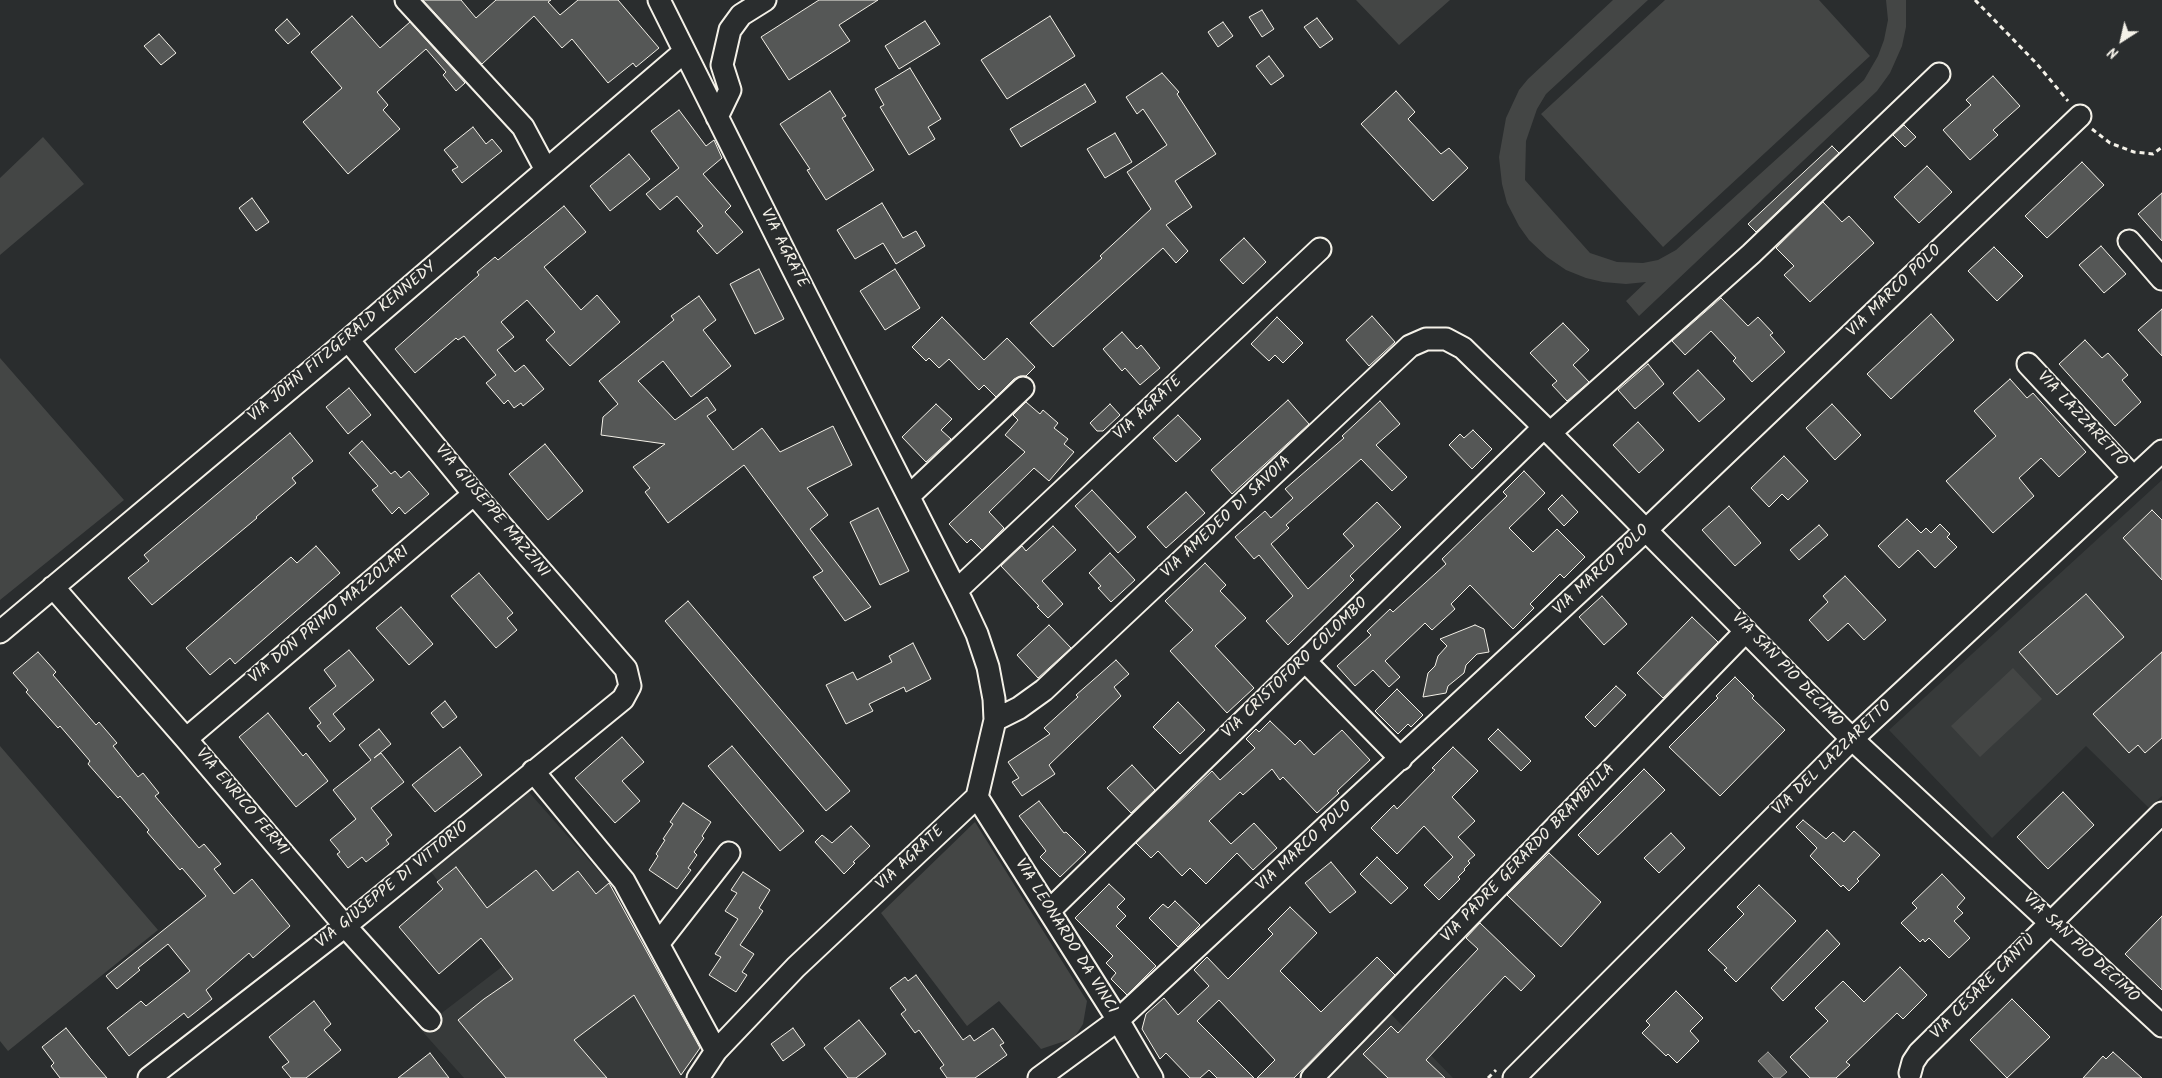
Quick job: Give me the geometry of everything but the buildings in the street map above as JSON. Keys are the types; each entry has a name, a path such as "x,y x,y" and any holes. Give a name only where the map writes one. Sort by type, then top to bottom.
{"street":[{"path":"406,0 523,126 546,170"},
{"name":"VIA AGRATE","path":"659,0 974,626 992,688 995,720 977,797 796,967 716,1051 698,1078"},
{"path":"717,117 730,90 722,66 730,30 741,15 765,0"},
{"name":"VIA JOHN FITZGERALD KENNEDY","path":"0,632 348,340 684,52"},
{"name":"VIA CRISTOFORO COLOMBO","path":"1049,910 1305,661 1547,430 1751,254 1939,74"},
{"name":"VIA MARCO POLO","path":"1039,1078 1118,1020 1646,530 2080,116"},
{"path":"2129,241 2162,279"},
{"name":"VIA AGRATE","path":"957,590 1320,248"},
{"name":"VIA AMEDEO DI SAVOIA","path":"995,720 1019,708 1044,690 1410,346 1426,339 1446,339 1463,348"},
{"name":"VIA GIUSEPPE MAZZINI","path":"348,340 474,494 626,669 630,686"},
{"name":"VIA SAN PIO DECIMO","path":"1463,348 1547,430 1852,739 2052,922 2162,1026"},
{"name":"VIA LAZZARETTO","path":"2028,364 2133,477"},
{"path":"909,496 1023,388"},
{"name":"VIA DEL LAZZARETTO","path":"1514,1078 1852,739 2162,450"},
{"name":"VIA DON PRIMO MAZZOLARI","path":"186,738 474,494"},
{"name":"VIA ENRICO FERMI","path":"53,587 186,738 345,926 430,1020"},
{"name":"VIA PADRE GERARDO BRAMBILLA","path":"1312,1078 1746,631"},
{"path":"1305,661 1400,759"},
{"name":"VIA GIUSEPPE DI VITTORIO","path":"149,1078 345,926 623,699 630,686"},
{"path":"533,771 624,881 716,1051"},
{"name":"VIA LEONARDO DA VINCI","path":"977,797 1118,1020 1152,1078"},
{"name":"VIA CESARE CANTÙ","path":"1907,1076 1919,1053 2162,813"},
{"path":"658,944 729,853"}],"path":[{"path":"1974,0 2037,64 2091,128 2110,143 2134,152 2153,154 2162,147"}],"shaded area":[{"path":"1356,0 1450,0 1399,45"},
{"path":"1613,0 1648,0 1546,94 1537,109 1526,141 1525,180 1590,253 1617,262 1643,263 1658,260 1676,250 1864,80 1878,56 1884,40 1888,20 1886,0 1906,0 1906,27 1902,46 1890,73 1877,91 1639,316 1626,301 1646,282 1626,284 1586,278 1566,270 1547,257 1529,240 1507,203 1502,184 1499,157 1506,118 1519,90 1528,79"},
{"path":"1665,0 1819,0 1870,56 1663,247 1541,114"},
{"path":"43,137 84,184 0,255 0,178"},
{"path":"0,358 124,500 0,600"},
{"path":"2162,480 2162,796 2149,808 2086,746 1992,838 1889,730"},
{"path":"2013,668 2042,699 1980,757 1951,726"},
{"path":"0,746 158,930 8,1051 0,1041"},
{"path":"527,790 609,883 663,977 705,1042 680,1078 464,1078 422,1031 443,1012 503,966 428,868"},
{"path":"975,822 1087,1001 1083,1024 1074,1038 1041,1049 999,1001 967,1026 881,913"},
{"path":"1390,1013 1453,1078 1329,1078"},
{"path":"1768,1052 1787,1072 1780,1078 1774,1078 1758,1061"}]}
